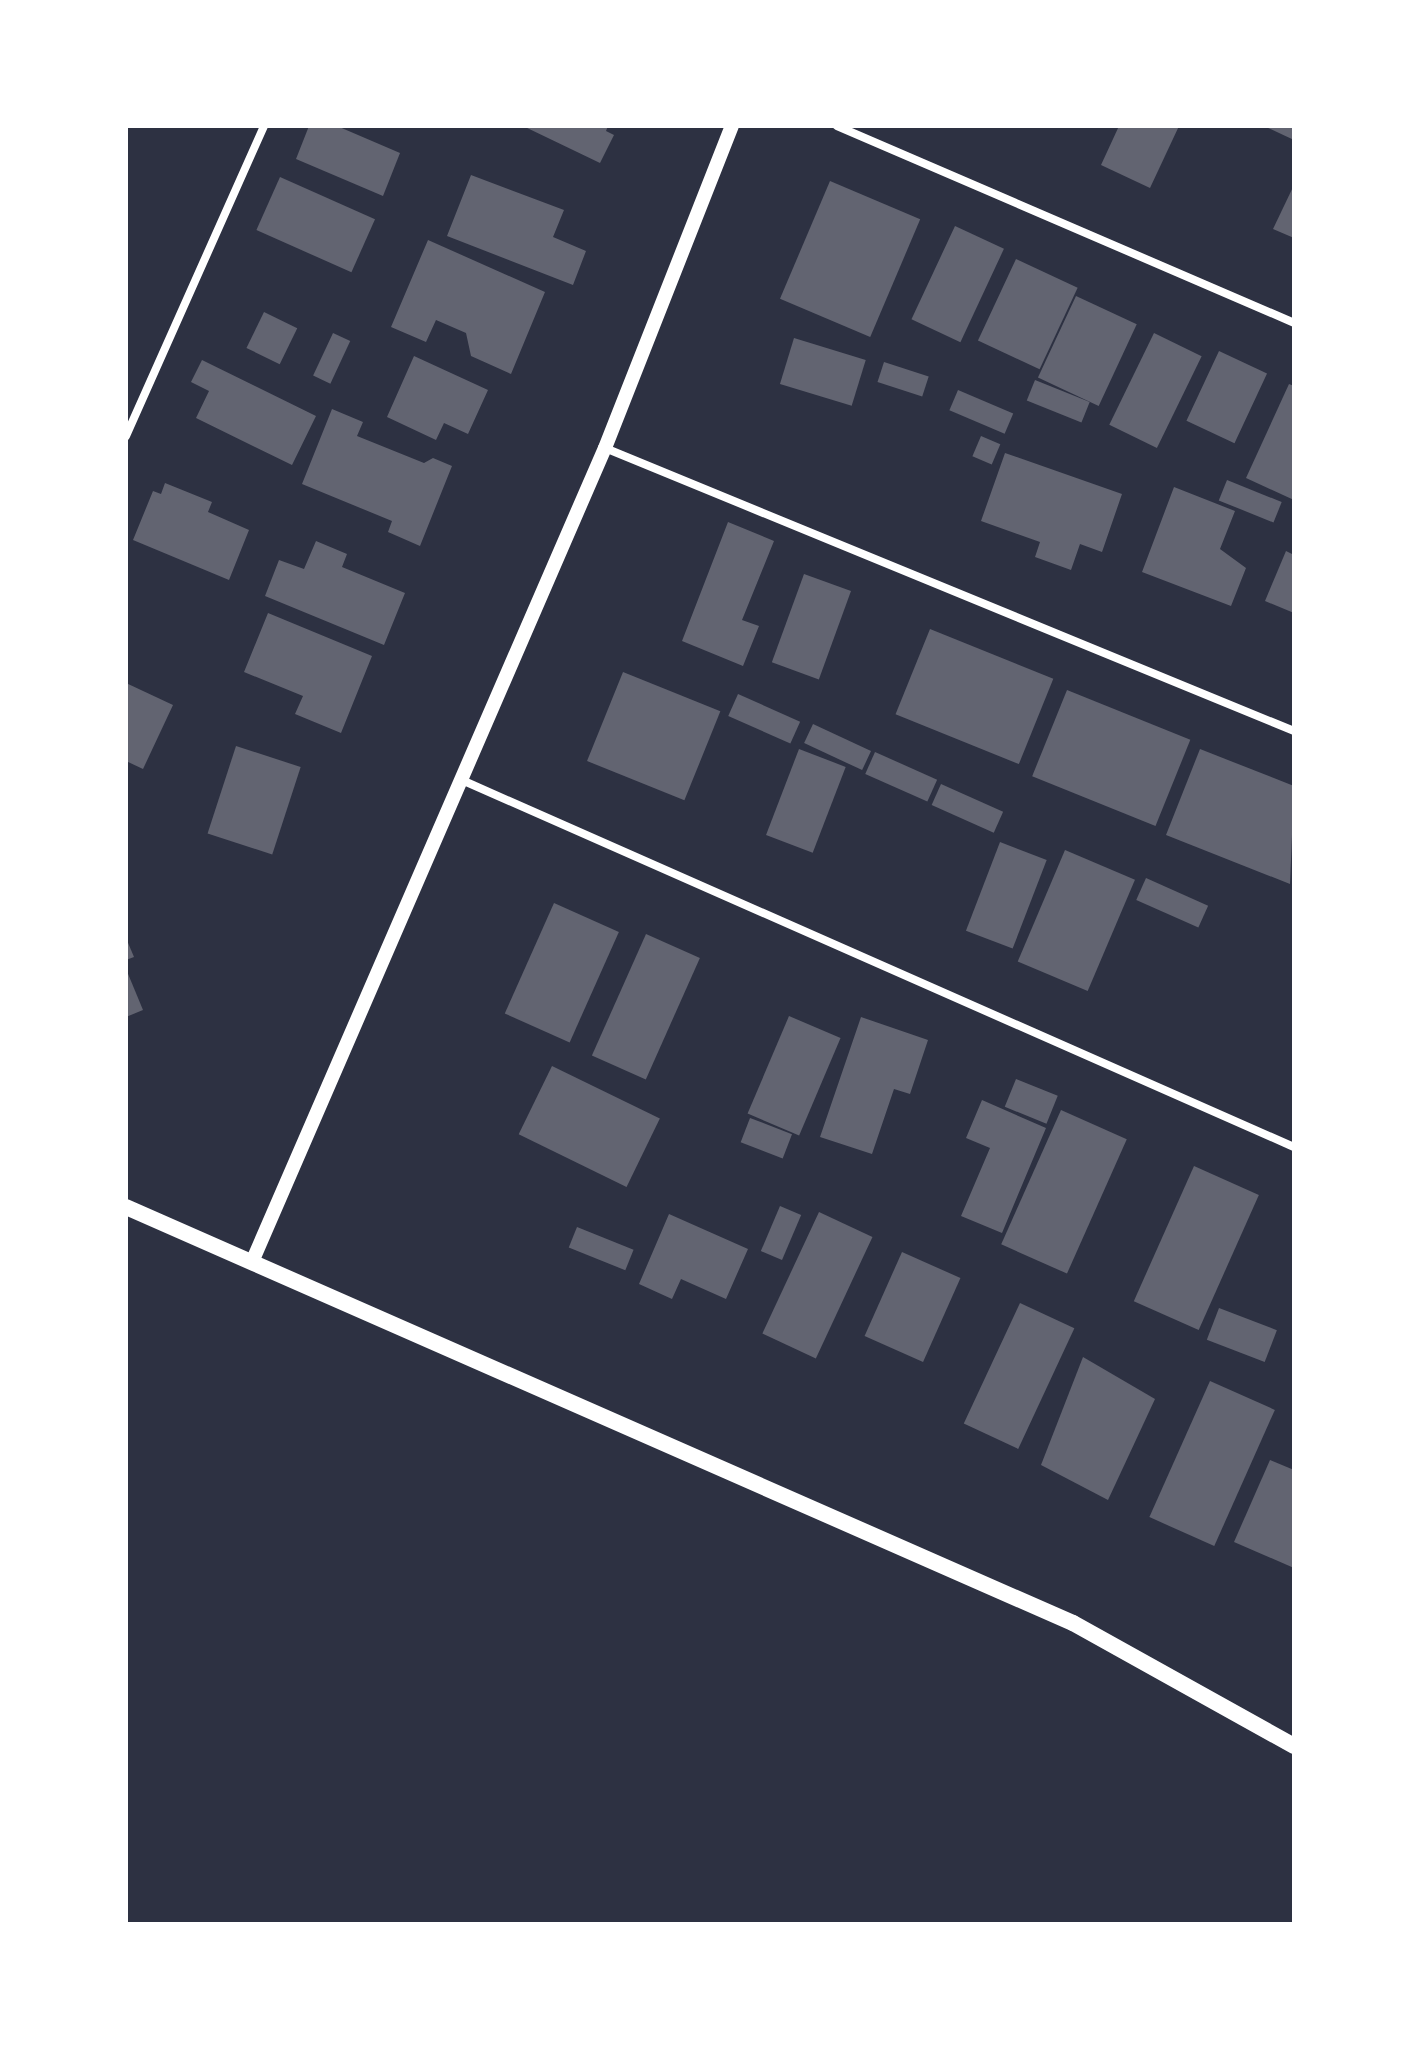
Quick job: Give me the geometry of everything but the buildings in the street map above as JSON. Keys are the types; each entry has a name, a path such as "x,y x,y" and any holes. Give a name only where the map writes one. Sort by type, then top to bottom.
{"main road":[{"path":"126,1207 1073,1623 1294,1746"}],"street":[{"path":"126,436 264,126"},
{"path":"252,1262 464,781 605,448 732,126"},
{"path":"837,126 1294,323"},
{"path":"605,448 1294,731"},
{"path":"464,781 1294,1147"}]}
